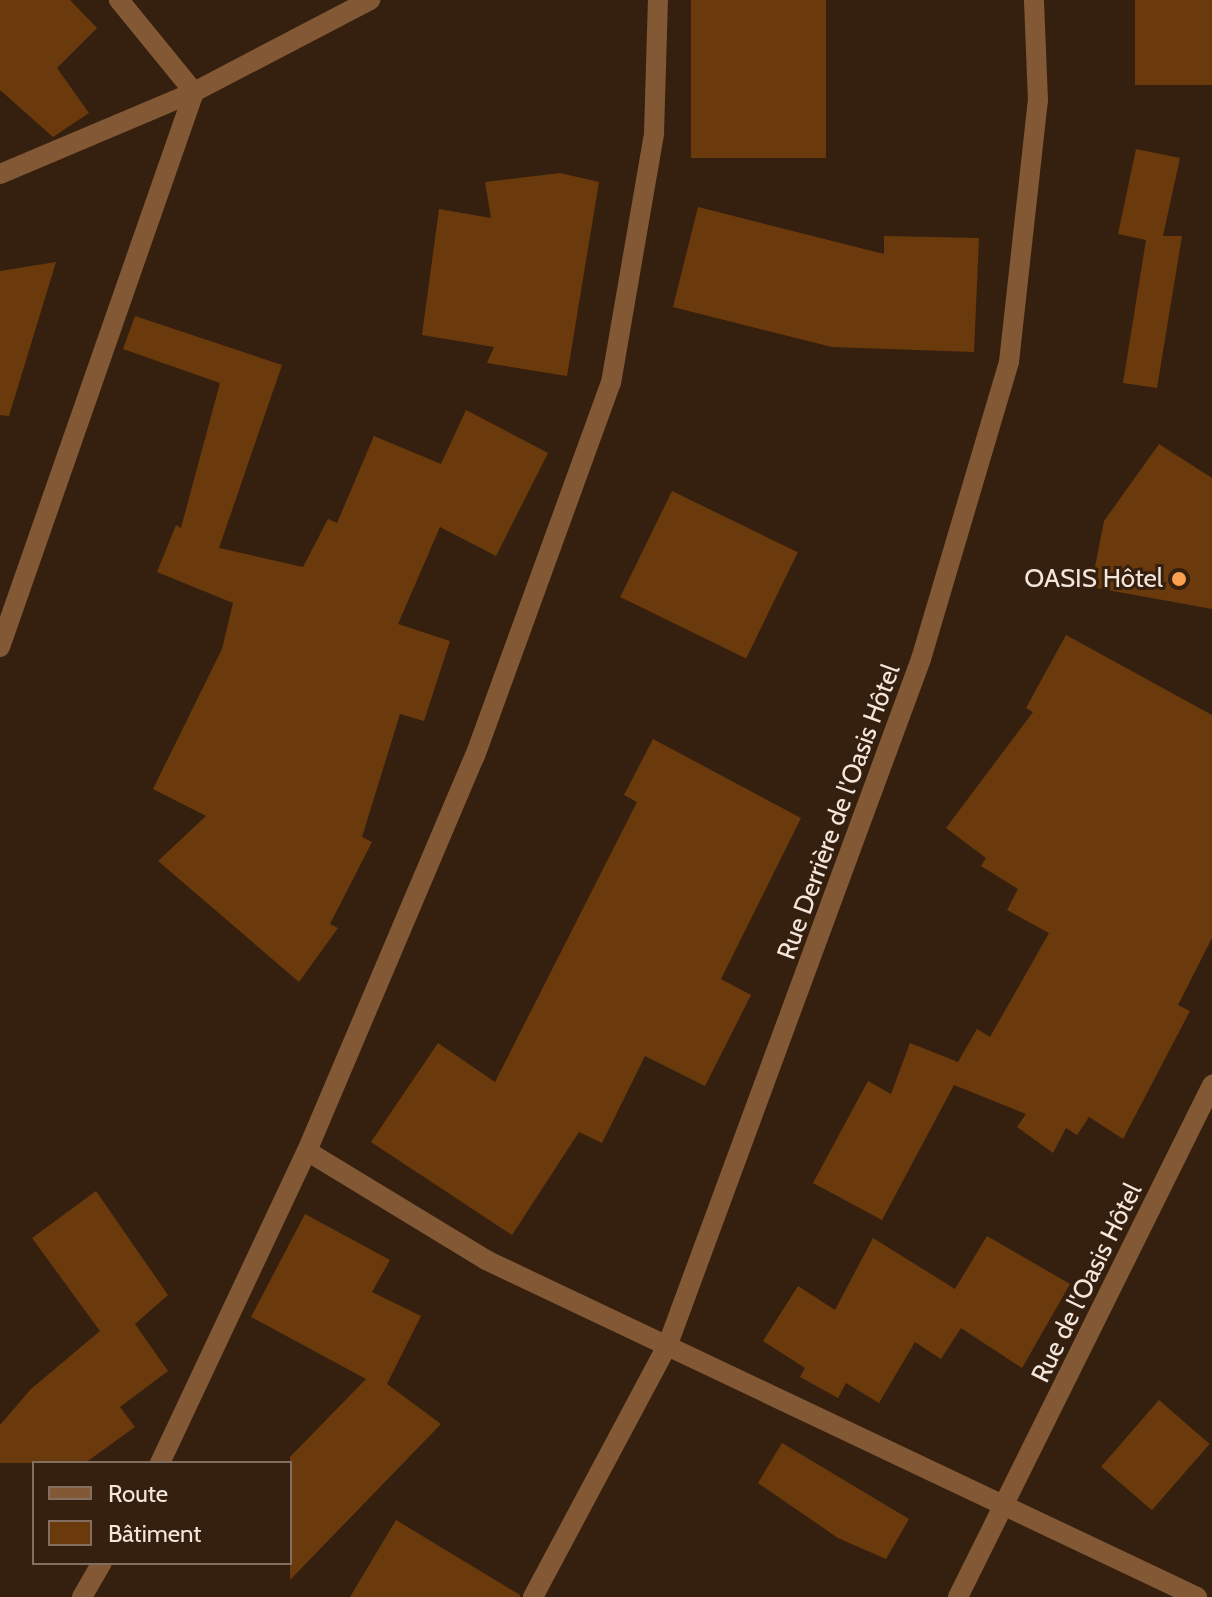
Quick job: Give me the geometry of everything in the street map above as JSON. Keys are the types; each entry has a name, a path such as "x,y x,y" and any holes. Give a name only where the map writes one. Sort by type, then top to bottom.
{"street":[{"path":"119,0 194,92"},
{"path":"0,174 194,92 370,0"},
{"path":"161,1461 307,1151 475,756 611,383 654,133 658,0"},
{"name":"Rue Derrière de l'Oasis Hôtel","path":"533,1597 668,1344 858,844 1009,362 1038,101 1034,0"},
{"path":"0,647 194,92"},
{"name":"Rue de l'Oasis Hôtel","path":"958,1597 1009,1505 1212,1085"},
{"path":"307,1151 486,1260 1009,1505 1197,1597"},
{"path":"82,1597 101,1565"}],"building":[{"path":"0,0 70,0 97,28 57,68 89,113 53,137 0,90"},
{"path":"691,0 826,0 826,158 691,158"},
{"path":"1135,0 1212,0 1212,85 1135,85"},
{"path":"1136,149 1180,158 1163,236 1182,236 1157,388 1123,383 1146,240 1118,234"},
{"path":"560,173 599,182 567,376 487,363 494,347 422,335 439,209 491,218 485,182"},
{"path":"698,207 884,254 884,236 979,238 974,352 832,347 673,307"},
{"path":"56,262 9,416 0,415 0,271"},
{"path":"135,316 282,365 219,548 303,567 328,519 337,523 374,436 441,464 466,410 548,453 496,556 440,527 398,624 450,641 424,721 400,714 362,837 372,842 330,924 338,928 299,982 158,861 206,816 153,789 222,649 233,603 157,572 176,525 181,528 220,383 123,349"},
{"path":"1159,444 1212,478 1212,609 1091,587 1104,521"},
{"path":"672,491 798,552 746,658 620,597"},
{"path":"1066,635 1212,715 1212,938 1178,1005 1190,1011 1123,1139 1089,1117 1077,1135 1066,1128 1053,1153 1017,1127 1026,1114 954,1085 882,1220 813,1183 868,1081 891,1094 910,1043 958,1062 977,1029 990,1037 1049,933 1007,910 1018,889 981,866 986,858 946,828 1033,712 1026,708"},
{"path":"653,739 801,818 721,979 751,995 705,1086 645,1056 602,1143 579,1132 512,1235 371,1142 438,1043 495,1082 637,802 624,795"},
{"path":"96,1191 168,1295 135,1324 168,1371 120,1407 135,1427 88,1461 0,1463 0,1425 31,1389 100,1331 32,1238"},
{"path":"305,1214 390,1260 372,1292 421,1316 387,1384 441,1424 290,1580 290,1457 366,1379 251,1317"},
{"path":"987,1236 1070,1284 1022,1368 961,1328 941,1359 915,1342 879,1403 846,1383 838,1398 800,1377 805,1368 763,1341 798,1286 835,1310 873,1238 955,1289"},
{"path":"1159,1400 1210,1444 1152,1510 1101,1466"},
{"path":"782,1443 909,1519 886,1559 838,1538 758,1483"},
{"path":"396,1520 520,1595 520,1597 350,1597"}],"place":[{"name":"OASIS Hôtel","path":"1179,579"}]}
